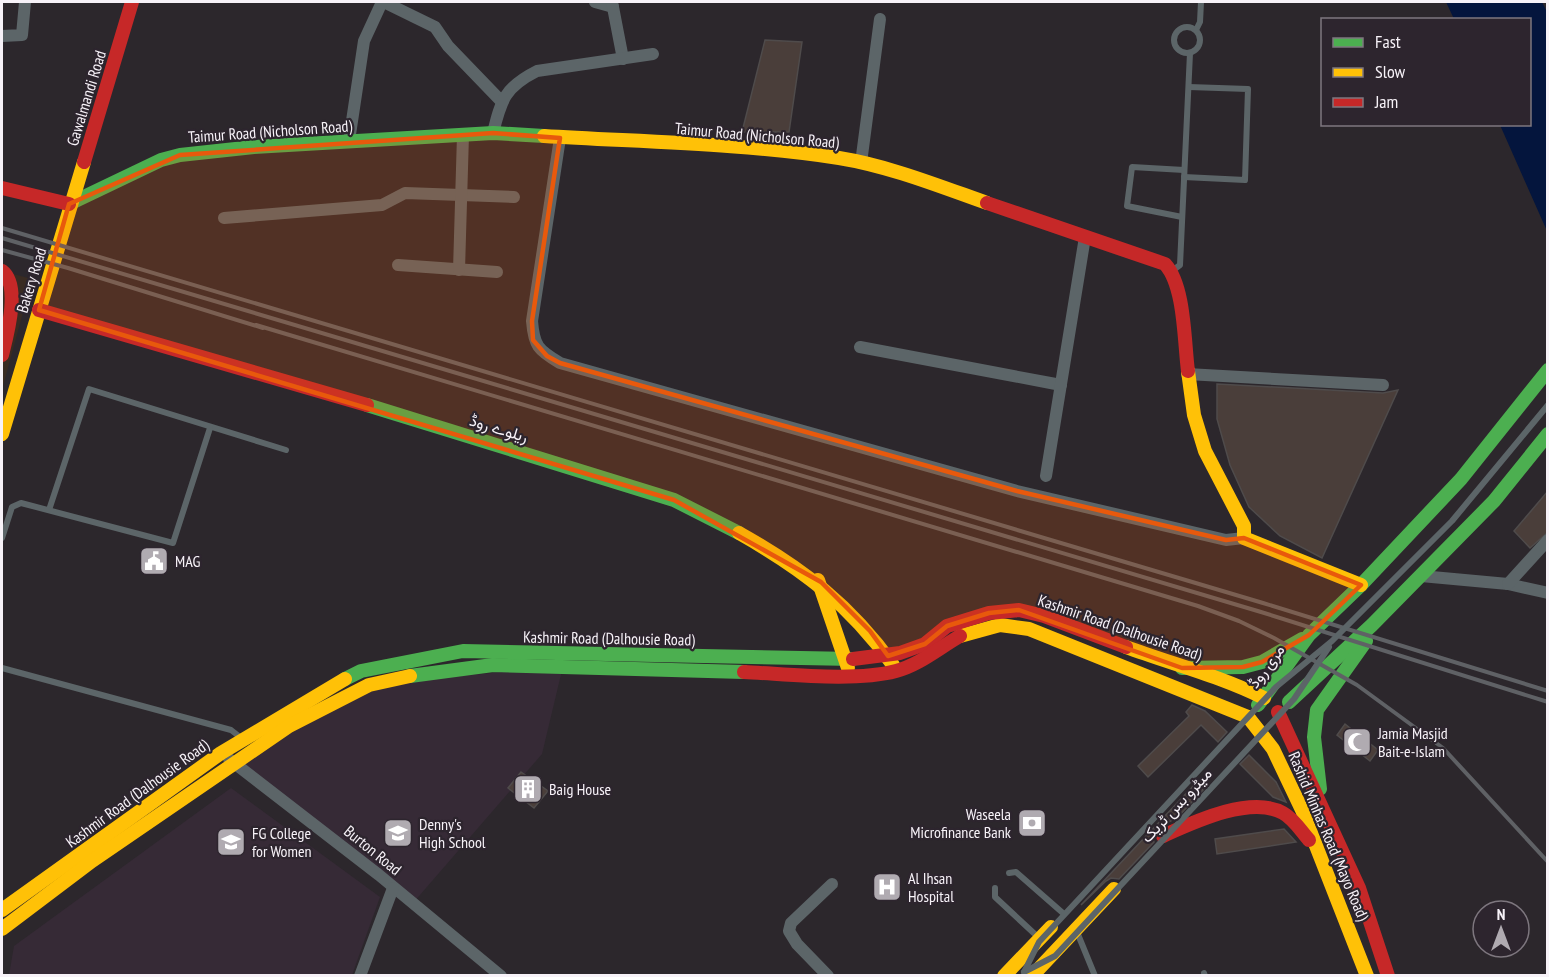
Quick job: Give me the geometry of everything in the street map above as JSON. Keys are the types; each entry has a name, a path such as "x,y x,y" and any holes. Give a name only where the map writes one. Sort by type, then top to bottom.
{"main road":[{"name":"Gawalmandi Road","path":"69,204 132,2"},
{"name":"Taimur Road (Nicholson Road)","path":"69,204 161,160 180,155 254,147 493,134 791,152 861,163 900,173 1165,264 1172,272"},
{"path":"2,188 69,204"},
{"name":"Bakery Road","path":"2,434 69,204"},
{"path":"2,271 5,272 12,287 13,315 2,355"},
{"path":"1172,272 1181,313 1186,374 1205,451 1244,526 1244,538 1361,585"},
{"name":"ریلوے روڈ","path":"39,310 266,374 674,500 729,527 818,580 864,624 896,670"},
{"name":"مری روڈ","path":"1004,975 1248,717 1309,635 1361,585 1461,479 1548,370"},
{"path":"1531,391 1548,404"},
{"path":"1026,974 1076,928 1278,712 1396,601 1494,501 1548,434"},
{"path":"818,580 848,659 848,675"},
{"path":"1323,807 1314,737 1317,710 1396,601"},
{"name":"Kashmir Road (Dalhousie Road)","path":"2,910 243,739 328,687 361,671 408,660 463,651 848,659 888,656 925,644 947,626 989,613 1019,610 1044,616 1182,668 1236,684 1264,698"},
{"name":"Kashmir Road (Dalhousie Road)","path":"2,929 92,861 289,726 355,690 398,677 461,666 848,675 896,670 979,629 997,623 1015,624 1046,634 1248,717"},
{"path":"1182,668 1243,667 1262,662 1309,635"},
{"name":"Rashid Minhas Road (Mayo Road)","path":"1278,712 1296,746 1359,888 1388,975"},
{"name":"Rashid Minhas Road (Mayo Road)","path":"1248,717 1273,749 1320,853 1367,975"},
{"path":"1163,836 1215,816 1252,808 1271,808 1288,817 1320,853"}],"street":[{"path":"2,36 22,35 25,2"},
{"path":"349,141 364,41 383,2 399,5 435,27 448,46 501,101"},
{"path":"595,2 613,4 623,58"},
{"path":"861,163 880,19"},
{"path":"493,134 501,101 520,80 537,70 653,54"},
{"path":"459,270 463,135"},
{"path":"560,138 532,321 533,340 547,356 560,363 1017,491 1226,540 1244,538"},
{"path":"224,218 382,205 405,193 514,197"},
{"path":"1046,476 1085,237"},
{"path":"398,265 497,272"},
{"path":"860,347 1061,385"},
{"path":"1186,374 1383,385"},
{"path":"1508,584 1548,540"},
{"path":"1421,576 1508,584 1548,593"},
{"name":"Burton Road","path":"221,753 501,975"},
{"path":"828,975 797,944 789,932 791,923 832,884"},
{"path":"360,975 393,888"}],"lane":[{"path":"1196,30 1200,22 1201,2"},
{"path":"1181,28 1196,30 1200,36 1200,43 1196,50 1190,53 1182,52 1176,47 1176,33 1181,28"},
{"path":"1172,272 1180,265 1190,53"},
{"path":"1182,217 1127,206 1132,167 1245,180 1248,89 1189,87"},
{"path":"49,510 89,389 286,450"},
{"name":"میٹرو بس ٹریک","path":"1026,974 1039,942 1276,687 1332,641 1452,521 1548,404"},
{"path":"2,538 15,504 21,502 173,543 210,428"},
{"name":"میٹرو بس ٹریک","path":"1026,974 1054,956 1286,707 1332,641"},
{"path":"2,668 231,730 254,750"},
{"path":"1009,873 1016,872 1064,914"},
{"path":"995,888 995,897 1040,938"},
{"path":"1076,928 1095,975"}],"highlighted area":[{"path":"493,133 560,138 532,321 533,340 547,356 560,363 1017,491 1226,540 1244,538 1361,585 1309,635 1262,662 1243,667 1182,668 1019,610 989,613 947,626 925,644 888,656 870,631 821,582 674,500 39,310 69,204 180,155"}],"shaded area":[{"path":"2,271 32,279 2,390"},
{"name":"Denny's High School","path":"563,666 542,754 413,903 234,764 370,685"},
{"name":"FG College for Women","path":"231,788 380,897 352,975 9,975 14,946"}],"water":[{"path":"1446,2 1542,2 1547,12 1547,231 1500,126 1531,126 1531,18 1454,18"}],"building":[{"path":"765,40 802,42 789,132 742,132"},
{"path":"1217,384 1383,393 1398,390 1322,558 1280,536 1249,507 1230,465 1217,419"},
{"path":"1548,491 1548,532 1530,548 1514,531"},
{"path":"1192,705 1205,711 1227,732 1218,742 1201,725 1148,777 1138,766 1189,716 1186,712"},
{"name":"Jamia Masjid Bait-e-Islam","path":"1345,724 1378,750 1370,761 1337,735"},
{"path":"1249,755 1276,782 1286,802 1273,797 1240,764"},
{"name":"Baig House","path":"521,772 548,791 534,808 508,788"},
{"path":"1196,783 1203,790 1177,818 1154,829 1152,836 1154,842 1119,879 1111,878 1106,881 1081,905"},
{"path":"1284,829 1296,842 1217,854 1215,839"}],"railway":[{"path":"2,228 1263,603 1548,691"},
{"path":"2,238 1261,612 1548,702"},
{"path":"2,250 263,328"},
{"path":"256,325 1198,606 1239,621 1357,685 1443,748 1548,862"}],"traffic: fast":[{"path":"69,204 161,160 180,155 254,147 493,133 544,136"},
{"path":"1258,705 1309,635 1361,585 1461,479 1548,370"},
{"path":"367,405 674,500 739,533"},
{"path":"1289,702 1372,625 1494,501 1548,434"},
{"path":"1182,668 1243,667 1262,662 1302,639"},
{"path":"1320,789 1314,737 1317,710 1366,641"},
{"path":"345,679 361,671 463,651 853,659"},
{"path":"410,676 493,665 744,672"}],"traffic: slow":[{"path":"544,136 729,146 839,158 895,171 987,203"},
{"path":"2,434 84,162"},
{"path":"1188,371 1194,415 1205,451 1244,526 1244,538 1361,585"},
{"path":"739,533 784,560 824,590 860,624 893,665"},
{"path":"818,580 848,668"},
{"path":"960,636 1000,625 1029,629 1248,717"},
{"path":"1126,647 1213,677 1264,698"},
{"path":"2,929 92,861 289,726 369,685 410,676"},
{"path":"2,910 221,753 345,679"},
{"path":"1248,717 1273,749 1302,810 1367,976"},
{"path":"1032,976 1114,889"},
{"path":"1004,976 1051,927"}],"traffic: jam":[{"path":"84,162 132,2"},
{"path":"2,188 69,204"},
{"path":"987,203 1165,264 1172,274 1180,300 1188,371"},
{"path":"2,271 8,278 12,298 2,355"},
{"path":"39,310 367,405"},
{"path":"853,659 900,653 925,644 947,626 989,613 1019,610 1044,616 1126,647"},
{"path":"744,672 841,677 880,674 913,665 960,636"},
{"path":"1278,712 1359,888 1388,976"},
{"path":"1163,836 1206,818 1255,807 1270,808 1283,813 1309,840"}],"place":[{"name":"MAG","path":"154,561"},
{"name":"Jamia Masjid Bait-e-Islam","path":"1357,742"},
{"name":"Baig House","path":"528,789"},
{"name":"Waseela Microfinance Bank","path":"1032,823"},
{"name":"Denny's High School","path":"398,833"},
{"name":"FG College for Women","path":"231,842"},
{"name":"Al Ihsan Hospital","path":"887,887"}]}
